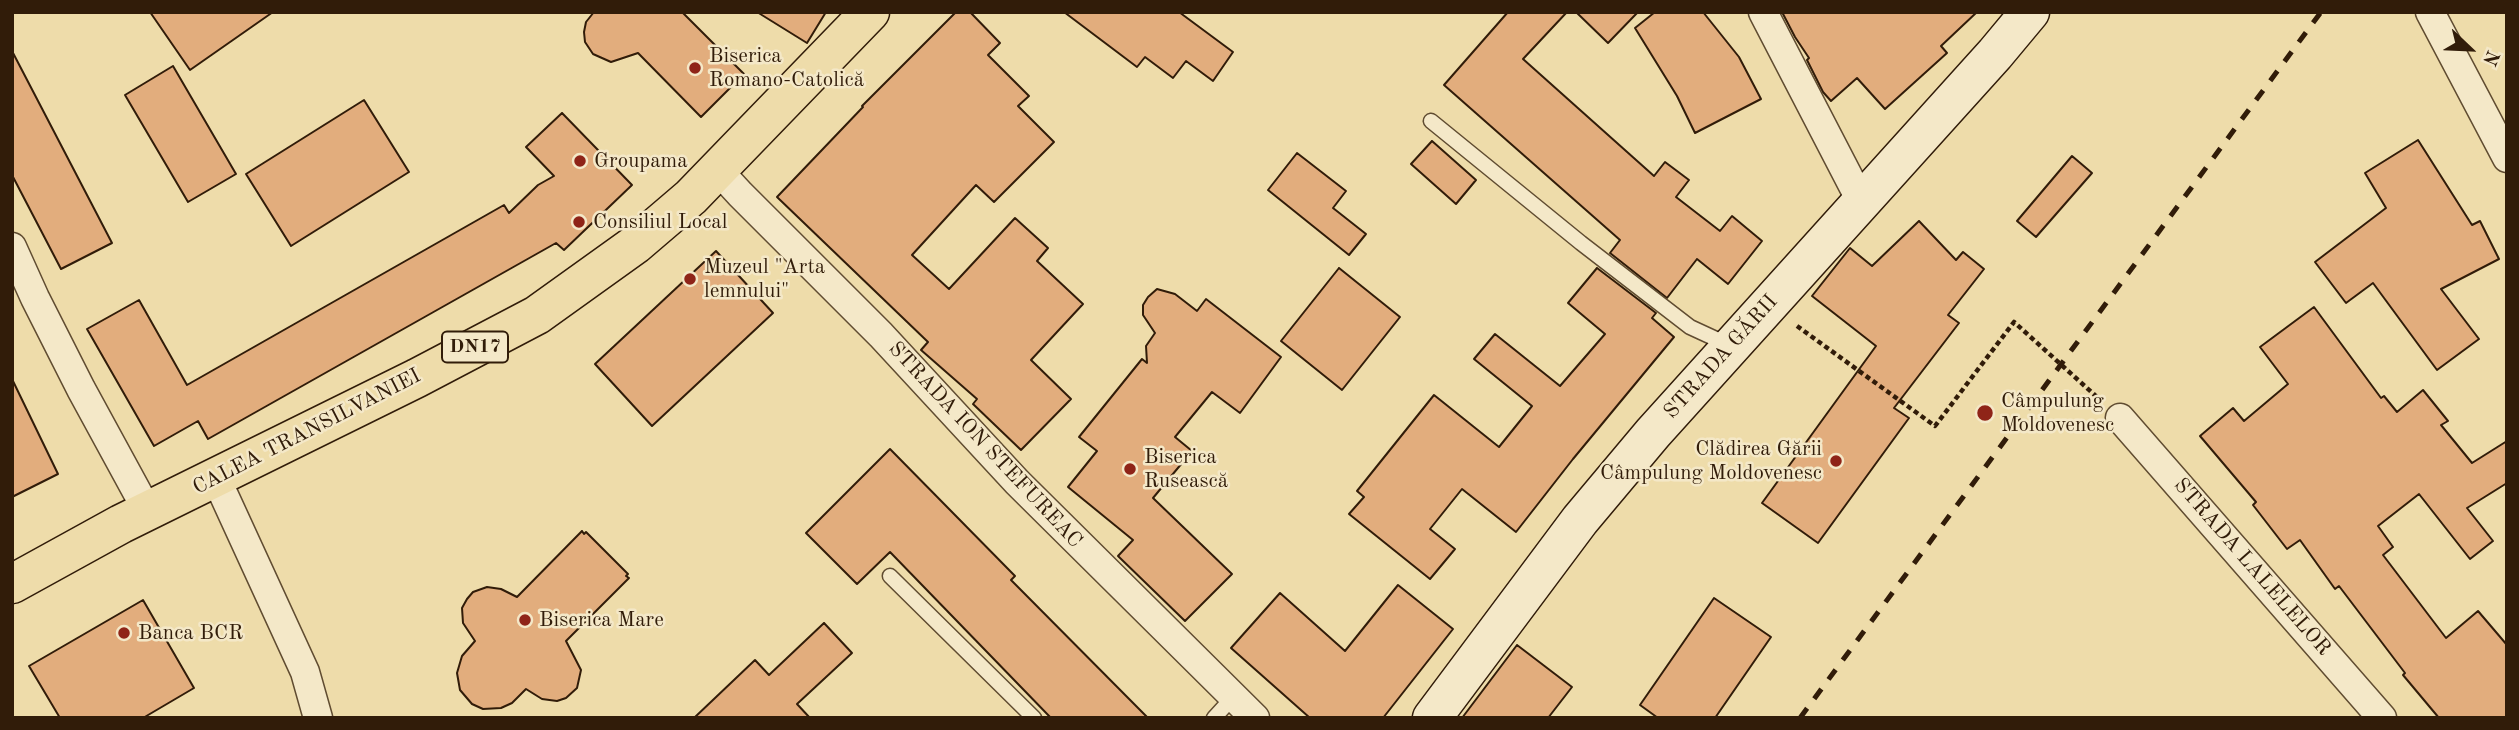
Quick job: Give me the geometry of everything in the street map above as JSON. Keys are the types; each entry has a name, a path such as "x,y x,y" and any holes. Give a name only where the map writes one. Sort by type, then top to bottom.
{"highway":[{"name":"CALEA TRANSILVANIEI","path":"12,584 537,315 636,244 691,197 870,12"}],"street":[{"path":"1763,12 1861,201"},
{"name":"STRADA GĂRII","path":"1432,718 1580,520 1730,346 2030,12"},
{"path":"2430,12 2507,159"},
{"name":"STRADA ION STEFUREAC","path":"717,169 881,335 1027,492 1114,580 1235,695 1255,718"},
{"path":"12,247 19,277 148,512"},
{"name":"STRADA LALELELOR","path":"2120,418 2382,718"},
{"path":"216,478 305,672 318,718"}],"lane":[{"path":"1431,121 1581,243 1690,327 1730,346"},
{"path":"890,576 1034,718"},
{"path":"1214,718 1235,695"}],"path":[{"path":"1768,305 1935,426 2014,322 2120,418"}],"building":[{"path":"150,12 273,12 190,70"},
{"name":"Biserica Romano-Catolică","path":"594,12 682,12 744,74 701,117 638,53 611,62 593,54 585,42 584,32 586,22"},
{"path":"757,12 826,12 807,43"},
{"path":"956,12 970,12 1000,43 988,55 1029,96 1018,106 1054,142 994,202 976,185 912,255 949,289 1015,218 1048,248 1037,261 1083,304 1031,360 1071,399 1021,450 973,404 977,399 921,350 928,342 777,197 862,106"},
{"path":"1064,12 1179,12 1233,52 1213,81 1186,61 1173,78 1145,57 1137,67"},
{"path":"1508,12 1567,12 1523,59 1654,176 1665,162 1689,180 1676,197 1720,231 1732,216 1762,241 1728,284 1697,259 1667,298 1610,253 1620,240 1444,85"},
{"path":"1576,12 1638,12 1608,43"},
{"path":"1655,12 1703,12 1739,57 1761,99 1695,133 1677,96 1635,28"},
{"path":"1782,12 1977,12 1941,46 1947,53 1885,109 1857,78 1831,101 1823,92 1807,60 1809,58"},
{"path":"12,51 112,243 61,269 12,175"},
{"path":"173,66 236,174 188,202 125,95"},
{"path":"364,100 409,172 291,246 246,174"},
{"path":"562,113 632,185 564,250 556,243 208,439 198,421 154,446 87,329 139,300 187,385 504,205 509,213 538,185 554,176 526,147"},
{"path":"2418,140 2472,225 2480,221 2499,259 2441,289 2479,339 2437,370 2373,283 2346,303 2315,262 2386,208 2365,173"},
{"path":"1432,141 1476,180 1456,204 1411,164"},
{"path":"1297,153 1346,191 1333,208 1366,234 1349,255 1268,190"},
{"path":"2072,156 2092,173 2036,237 2017,221"},
{"path":"1919,221 1956,260 1963,252 1984,269 1948,315 1959,323 1894,408 1909,418 1818,543 1762,503 1876,346 1812,296 1850,248 1872,266"},
{"path":"716,251 773,313 652,426 595,364"},
{"path":"1339,268 1400,317 1342,390 1281,341"},
{"path":"1597,268 1656,313 1652,318 1674,337 1516,532 1462,489 1430,529 1455,549 1430,579 1349,514 1364,497 1357,491 1434,395 1499,447 1532,406 1474,359 1495,334 1560,386 1605,334 1568,303"},
{"path":"1157,289 1175,294 1197,311 1206,299 1281,357 1240,413 1212,392 1175,437 1192,451 1153,498 1232,574 1185,621 1118,556 1133,540 1068,487 1097,451 1079,437 1142,359 1147,363 1146,346 1155,333 1143,315 1143,305"},
{"path":"2314,307 2381,398 2384,396 2397,412 2423,390 2448,421 2441,425 2472,463 2507,441 2507,483 2467,508 2493,541 2470,559 2419,494 2378,526 2393,547 2383,555 2446,638 2478,611 2507,645 2507,718 2439,718 2403,675 2405,673 2339,586 2335,589 2300,540 2287,549 2253,505 2256,502 2200,436 2233,408 2244,421 2288,384 2260,347"},
{"path":"12,379 58,474 12,497"},
{"path":"890,449 1015,576 1011,580 1148,718 1051,718 890,552 857,584 806,533"},
{"name":"Biserica Mare","path":"582,531 628,574 626,576 629,578 566,641 581,670 577,688 566,698 557,701 542,699 526,689 512,703 501,708 483,709 472,704 460,690 457,673 462,656 475,641 463,623 462,608 467,599 473,592 487,587 501,589 517,597"},
{"path":"1398,585 1453,629 1383,718 1310,718 1231,648 1280,593 1345,651"},
{"path":"1714,598 1771,637 1715,718 1658,718 1640,705"},
{"name":"Banca BCR","path":"143,600 194,688 143,718 60,718 29,666"},
{"path":"824,623 852,653 797,704 810,718 694,718 755,660 769,675"},
{"path":"1517,645 1572,687 1548,718 1462,718"}],"railway":[{"path":"1800,718 2321,12"}],"place":[{"name":"Biserica Romano-Catolică","path":"695,68"},
{"name":"Groupama","path":"580,161"},
{"name":"Consiliul Local","path":"579,222"},
{"name":"Muzeul \"Arta lemnului\"","path":"690,279"},
{"name":"Câmpulung Moldovenesc","path":"1985,413"},
{"name":"Clădirea Gării Câmpulung Moldovenesc","path":"1836,461"},
{"name":"Biserica Rusească","path":"1130,469"},
{"name":"Biserica Mare","path":"525,620"},
{"name":"Banca BCR","path":"124,633"}]}
